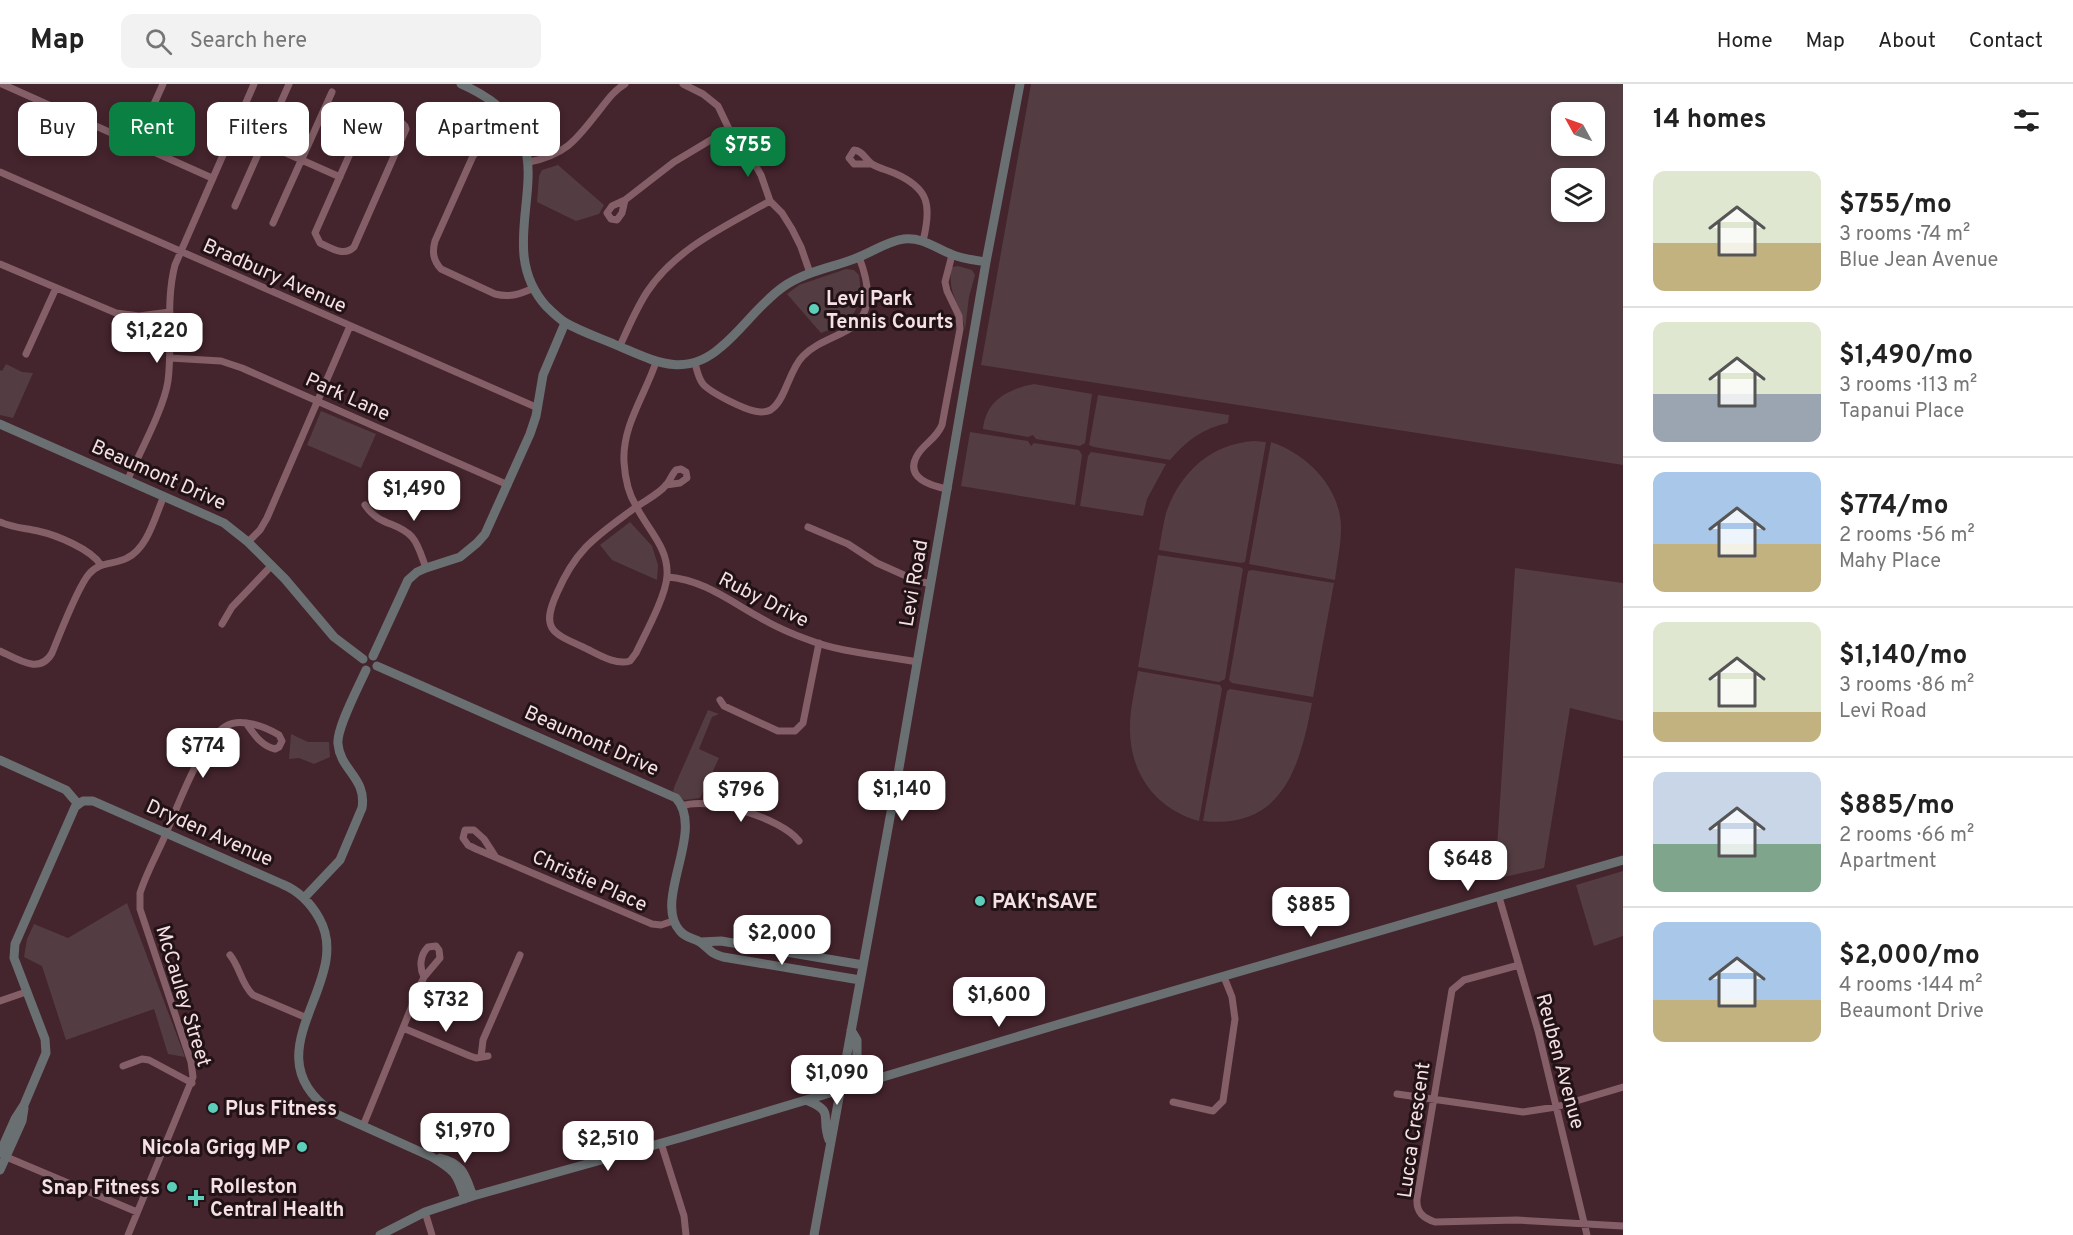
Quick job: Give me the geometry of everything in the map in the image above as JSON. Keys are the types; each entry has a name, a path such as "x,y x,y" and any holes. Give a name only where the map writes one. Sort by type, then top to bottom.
{"street":[{"path":"155,102 163,84"},
{"path":"246,102 254,84"},
{"path":"281,102 289,84"},
{"path":"460,84 487,97 492,102"},
{"path":"529,162 554,156 573,144 612,94 625,84"},
{"path":"683,84 703,94 718,106 729,129 742,142 765,183 770,201 782,213 792,229 810,273"},
{"name":"Levi Road","path":"814,1235 948,489 986,262 1020,84"},
{"path":"6,85 109,132"},
{"path":"273,223 332,92"},
{"path":"372,111 377,111 405,126 354,247 344,252 320,243 315,233 340,177 367,116 372,111"},
{"path":"625,200 666,167 729,129"},
{"path":"163,156 212,178"},
{"path":"128,479 165,394 170,358 172,275 222,156"},
{"path":"235,206 257,156"},
{"path":"292,156 340,177"},
{"path":"473,156 435,240 433,253 437,265 441,269 502,296 516,295 534,288"},
{"path":"527,156 529,162 523,243 526,264 534,288 550,310 565,323 656,362 676,365 695,363 712,355 781,288 810,273 859,257 899,240 923,240 952,255 986,262"},
{"path":"872,164 904,177 923,193 928,217 923,240"},
{"name":"Bradbury Avenue","path":"0,172 538,408"},
{"path":"620,346 640,303 668,267 702,240 770,201"},
{"path":"948,489 922,482 916,475 914,466 919,453 935,438 942,425 958,340 959,316 945,282 952,255"},
{"path":"695,363 701,381 715,393 758,412 774,408 779,402 792,371 803,356 819,344 854,327 862,316 867,301 868,287 859,257"},
{"path":"0,264 116,313 139,316 170,312"},
{"path":"26,354 56,288"},
{"path":"373,656 404,586 417,572 460,557 477,543 491,524 531,434 543,375 565,323"},
{"path":"248,542 260,530 267,518 350,326"},
{"name":"Park Lane","path":"170,358 212,360 231,364 508,485"},
{"path":"656,362 628,429 624,451 626,481 636,507 663,549 667,577 664,589 636,653 630,661 617,663 562,638 553,631 550,625 550,609 575,558 591,541 636,507 666,485"},
{"name":"Beaumont Drive","path":"0,424 225,523 248,542 298,593 324,627 344,646 363,659"},
{"path":"0,651 28,664 37,665 46,662 85,579 101,565 125,560 140,548 164,496"},
{"path":"365,505 378,519 406,532 414,539 426,568"},
{"path":"0,522 15,528 46,533 90,552 101,565"},
{"path":"808,527 848,544 877,563 915,580 931,584"},
{"path":"222,624 232,607 272,566"},
{"name":"Ruby Drive","path":"667,577 691,581 727,597 761,619 819,643 917,662"},
{"path":"720,700 724,706 778,731 795,731 803,723 819,643"},
{"path":"373,656 377,661 377,666 372,671 366,670 362,666 363,659 373,656"},
{"name":"Beaumont Drive","path":"377,666 671,794 682,806"},
{"path":"304,898 340,860 362,808 364,800 361,787 340,754 338,739 366,670"},
{"name":"McCauley Street","path":"128,1235 192,1083 192,1067 139,905 141,888 203,753 224,727 235,723 246,723"},
{"path":"246,723 279,735 281,745 275,749 267,747 255,737 246,723"},
{"path":"0,759 66,790 78,804 15,944 14,958 45,1039 46,1053 24,1105 22,1121 2,1154 0,1170"},
{"name":"Dryden Avenue","path":"78,804 87,801 100,804 290,887 304,898 325,929 328,940 326,964 301,1035 298,1051 307,1084 315,1097 328,1109 432,1156 454,1162 460,1167 469,1197"},
{"path":"799,841 789,831 741,810 702,802 682,806 686,825 672,903 673,921 685,935 700,942 709,952 715,954 860,980"},
{"name":"Christie Place","path":"495,856 480,834 474,830 465,830 463,838 468,845 652,924 661,925 673,921"},
{"path":"380,1235 425,1212 469,1197 661,1143 1623,860"},
{"name":"Reuben Avenue","path":"1499,897 1538,1031 1587,1235"},
{"path":"700,942 721,941 863,965"},
{"path":"774,965 777,951"},
{"path":"230,955 250,992 256,997 307,1018"},
{"path":"403,1028 470,1056 484,1056 483,1040 520,955"},
{"name":"Lucca Crescent","path":"1519,965 1464,980 1452,990 1416,1206 1422,1216 1435,1222 1517,1220 1623,1226"},
{"path":"363,1126 424,977"},
{"path":"1173,1102 1213,1111 1223,1101 1235,1019 1232,997 1224,977"},
{"path":"0,1000 26,992"},
{"path":"851,1030 857,1040 857,1061 878,1078"},
{"path":"123,1066 142,1059 149,1060 192,1083"},
{"path":"1397,1094 1515,1112 1556,1107 1623,1087"},
{"path":"806,1100 823,1108 826,1114 825,1129 830,1142"},
{"path":"661,1143 684,1216 686,1235"},
{"path":"2,1154 137,1212"},
{"path":"425,1212 432,1235"}],"shaded area":[{"path":"1031,84 1623,84 1623,465 981,365"},
{"path":"558,165 604,205 599,214 576,221 537,202 539,176 542,170"},
{"path":"958,266 972,270 975,275 969,297 965,330 951,285 952,267"},
{"path":"846,269 854,270 859,275 858,306 848,319 821,333 787,294 799,285"},
{"path":"6,364 22,372 33,373 13,418 0,415 0,370 2,371"},
{"path":"1034,384 1092,394 1085,443 1080,446 1036,439 1033,435 1028,437 983,429 985,419 994,403 1015,389"},
{"path":"1098,395 1229,415 1228,423 1196,436 1170,460 1094,447 1089,445"},
{"path":"321,411 376,434 361,468 307,445"},
{"path":"970,432 1028,441 1031,446 1034,443 1079,450 1082,455 1075,505 961,486"},
{"path":"1266,442 1245,562 1159,550 1166,513 1172,498 1189,473 1211,454 1238,443"},
{"path":"1271,442 1309,464 1320,474 1335,499 1341,528 1335,580 1249,564"},
{"path":"1091,452 1166,464 1147,499 1143,516 1080,506 1088,456"},
{"path":"630,522 652,546 658,565 657,580 612,560 600,545"},
{"path":"1158,555 1243,569 1225,679 1219,682 1138,667"},
{"path":"1515,568 1623,583 1623,721 1570,708 1544,868 1495,879"},
{"path":"1248,571 1334,583 1313,697 1232,683 1229,680"},
{"path":"1138,671 1220,685 1222,689 1199,821 1170,808 1158,798 1140,773 1134,759 1130,727"},
{"path":"1230,689 1312,703 1301,749 1283,789 1269,804 1252,815 1230,821 1203,821 1227,691"},
{"path":"708,710 719,714 712,717 699,749 719,758 700,798 684,800 673,791"},
{"path":"291,734 308,742 329,742 330,757 314,764 299,758 289,759"},
{"path":"1623,871 1623,936 1594,946 1576,885"},
{"path":"127,903 185,1057 168,1054 154,1009 66,1040 42,966 24,957 27,939 34,924 68,938"}],"place":[{"name":"Levi Park Tennis Courts","path":"814,309"},
{"name":"PAK'nSAVE","path":"980,901"},
{"name":"Plus Fitness","path":"213,1108"},
{"name":"Nicola Grigg MP","path":"302,1147"},
{"name":"Snap Fitness","path":"172,1187"},
{"name":"Rolleston Central Health","path":"196,1198"}]}
